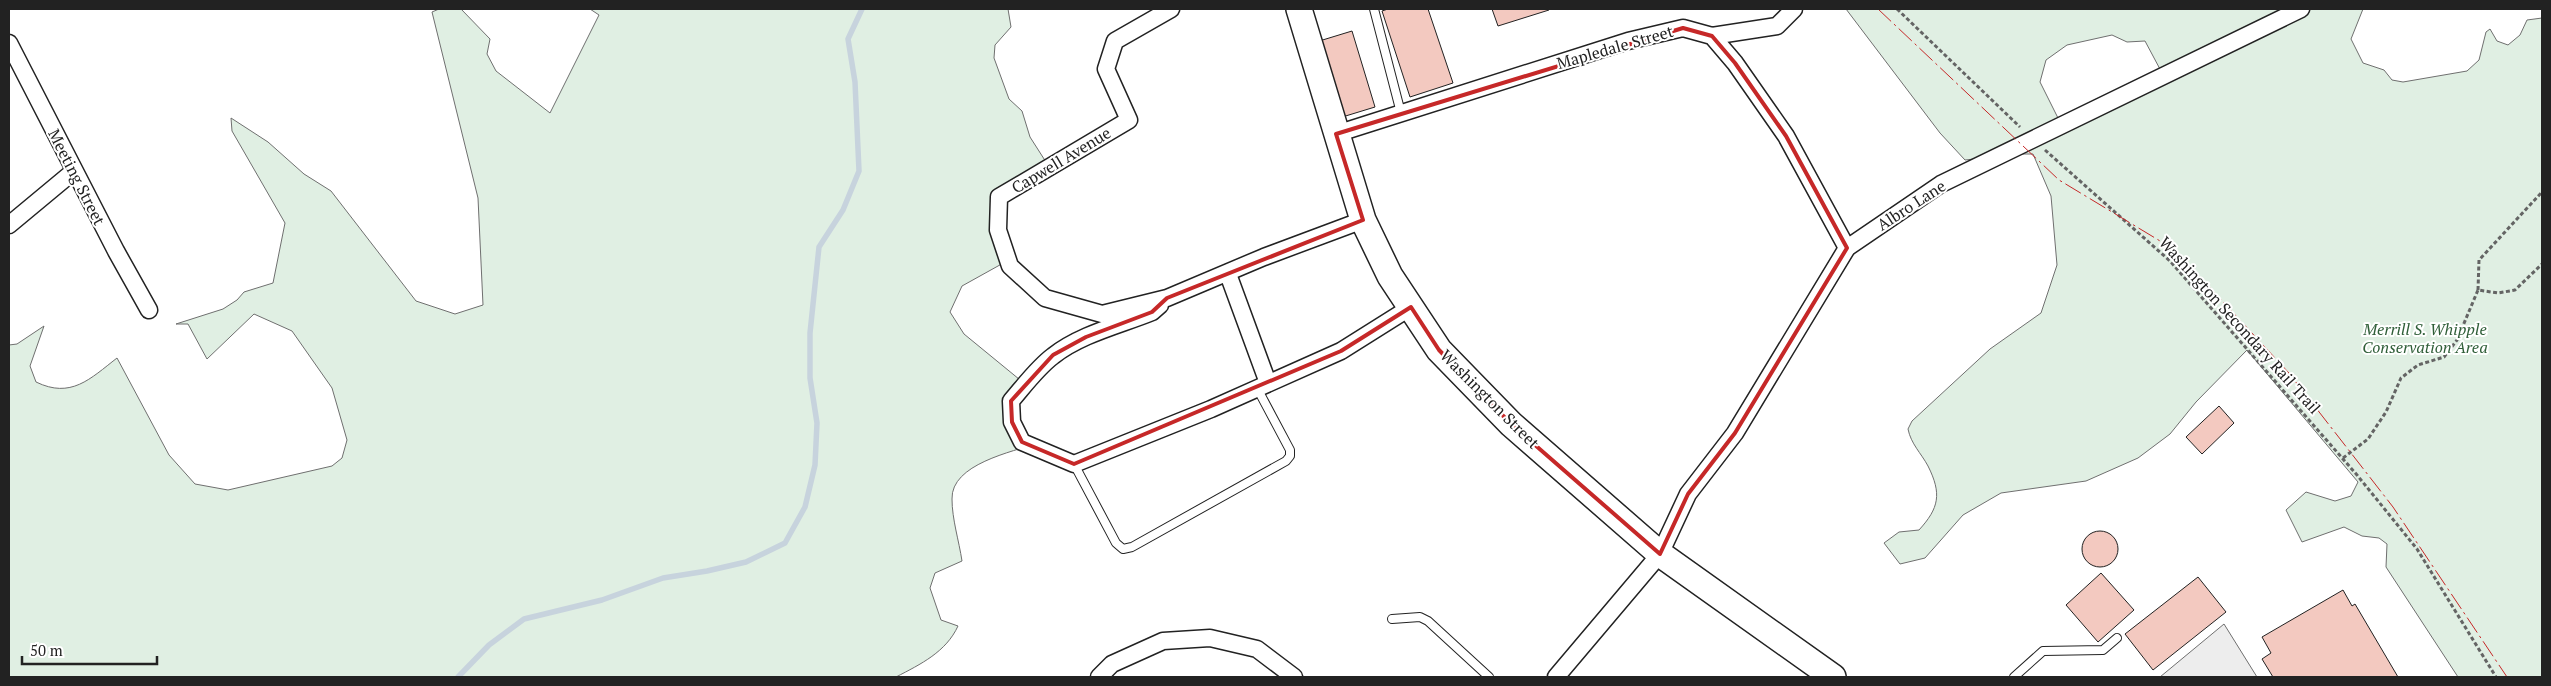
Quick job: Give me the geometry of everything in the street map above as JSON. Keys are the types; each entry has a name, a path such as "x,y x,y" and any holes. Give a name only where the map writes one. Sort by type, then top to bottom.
{"main road":[{"name":"Washington Street","path":"1299,9 1363,220 1390,276 1439,350 1511,424 1660,554 1833,677"}],"street":[{"name":"Capwell Avenue","path":"1171,9 1115,41 1106,69 1129,120 999,196 998,230 1010,266 1045,298 1102,314 1167,298 1363,220"},
{"path":"1712,36 1777,26 1794,9"},
{"name":"Albro Lane","path":"1556,677 1660,554 1688,494 1735,433 1847,248 1941,184 2301,9"},
{"name":"Mapledale Street","path":"1336,134 1628,42 1683,28 1712,36"},
{"path":"1712,36 1734,63 1786,136 1847,248"},
{"name":"Meeting Street","path":"9,43 74,171 149,310"},
{"path":"9,225 74,171"},
{"path":"1228,274 1262,386"},
{"path":"1167,298 1152,312 1086,337 1053,355 1011,401 1012,422 1022,442 1074,464 1341,351 1411,307"},
{"path":"1098,677 1112,664 1163,641 1210,638 1257,649 1294,677"}],"lane":[{"path":"1374,9 1401,113"},
{"path":"1074,464 1116,543 1123,550 1132,547 1286,461 1290,456 1290,450 1262,386"},
{"path":"1392,619 1420,617 1428,621 1489,677"},
{"path":"2014,677 2044,651 2103,650 2117,638"}],"path":[{"name":"Washington Secondary Rail Trail","path":"1897,9 2033,140 2170,261 2343,458 2417,549 2496,677"},
{"path":"2343,458 2368,439 2386,412 2401,378 2418,365 2444,357 2457,340 2478,290 2479,260 2542,192"},
{"path":"2478,290 2498,293 2515,290 2542,264"}],"highlighted area":[{"path":"1683,28 1712,36 1735,63 1786,136 1847,248 1735,433 1688,494 1660,554 1511,424 1439,350 1411,307 1341,351 1074,464 1022,442 1012,422 1011,401 1053,355 1086,337 1152,312 1167,298 1363,220 1336,134"}],"green space":[{"path":"439,9 461,9 490,39 487,54 496,71 550,113 599,15 590,9 1008,9 1011,27 995,45 994,58 1009,99 1022,111 1030,137 1046,162 998,197 1007,261 962,286 950,312 964,334 1025,384 1016,402 1022,430 1038,443 985,461 961,477 954,487 952,507 962,561 935,573 930,588 941,620 958,626 940,650 896,677 9,677 9,345 17,344 44,326 30,366 36,382 48,387 60,388 80,384 117,358 169,455 195,484 228,490 332,466 342,458 347,440 332,388 292,331 254,314 207,359 188,324 176,324 223,309 237,300 244,292 273,283 285,223 232,131 231,118 268,142 304,174 331,191 416,301 455,314 483,305 478,198 432,12"},
{"name":"Merrill S. Whipple Conservation Area","path":"1846,9 2363,9 2351,39 2363,63 2384,70 2392,80 2403,82 2467,71 2479,60 2486,32 2490,29 2497,41 2508,45 2520,35 2527,20 2542,18 2542,677 2458,677 2386,567 2387,544 2379,538 2362,536 2344,527 2302,542 2286,510 2306,492 2335,501 2351,496 2358,482 2247,350 2196,402 2170,434 2138,458 2086,481 2001,493 1963,515 1925,558 1900,564 1884,543 1899,532 1919,530 1931,515 1937,493 1928,466 1909,434 1908,429 1912,421 1990,349 2041,313 2057,265 2051,196 2033,154 2022,154 2018,147 1993,157 1965,160 1940,133","holes":["2112,35 2127,42 2145,41 2161,71 2060,122 2040,82 2046,60 2067,45"]}],"shaded area":[{"path":"2224,624 2257,677 2160,677"}],"building":[{"path":"1388,9 1428,9 1453,83 1410,97 1382,11"},
{"path":"1492,9 1548,9 1549,10 1498,26"},
{"path":"1352,31 1375,107 1339,118 1316,42"},
{"path":"2219,406 2234,423 2202,454 2186,437"},
{"path":"2100,531 2107,532 2113,536 2117,542 2117,556 2113,562 2107,566 2100,567 2093,566 2087,562 2083,556 2082,549 2083,542 2087,536 2093,532"},
{"path":"2101,573 2134,610 2098,642 2066,605"},
{"path":"2198,577 2226,612 2153,670 2125,634"},
{"path":"2343,590 2352,606 2355,604 2398,677 2273,677 2262,659 2271,653 2262,637"}],"waterway":[{"path":"458,677 489,645 524,619 602,600 663,578 746,562 785,543 805,507 815,465 817,423 810,378 810,333 819,247 843,210 859,171 855,82 848,39 862,9"}],"power":[{"path":"1878,9 2059,180 2175,250 2288,372 2393,507 2507,677"}]}
